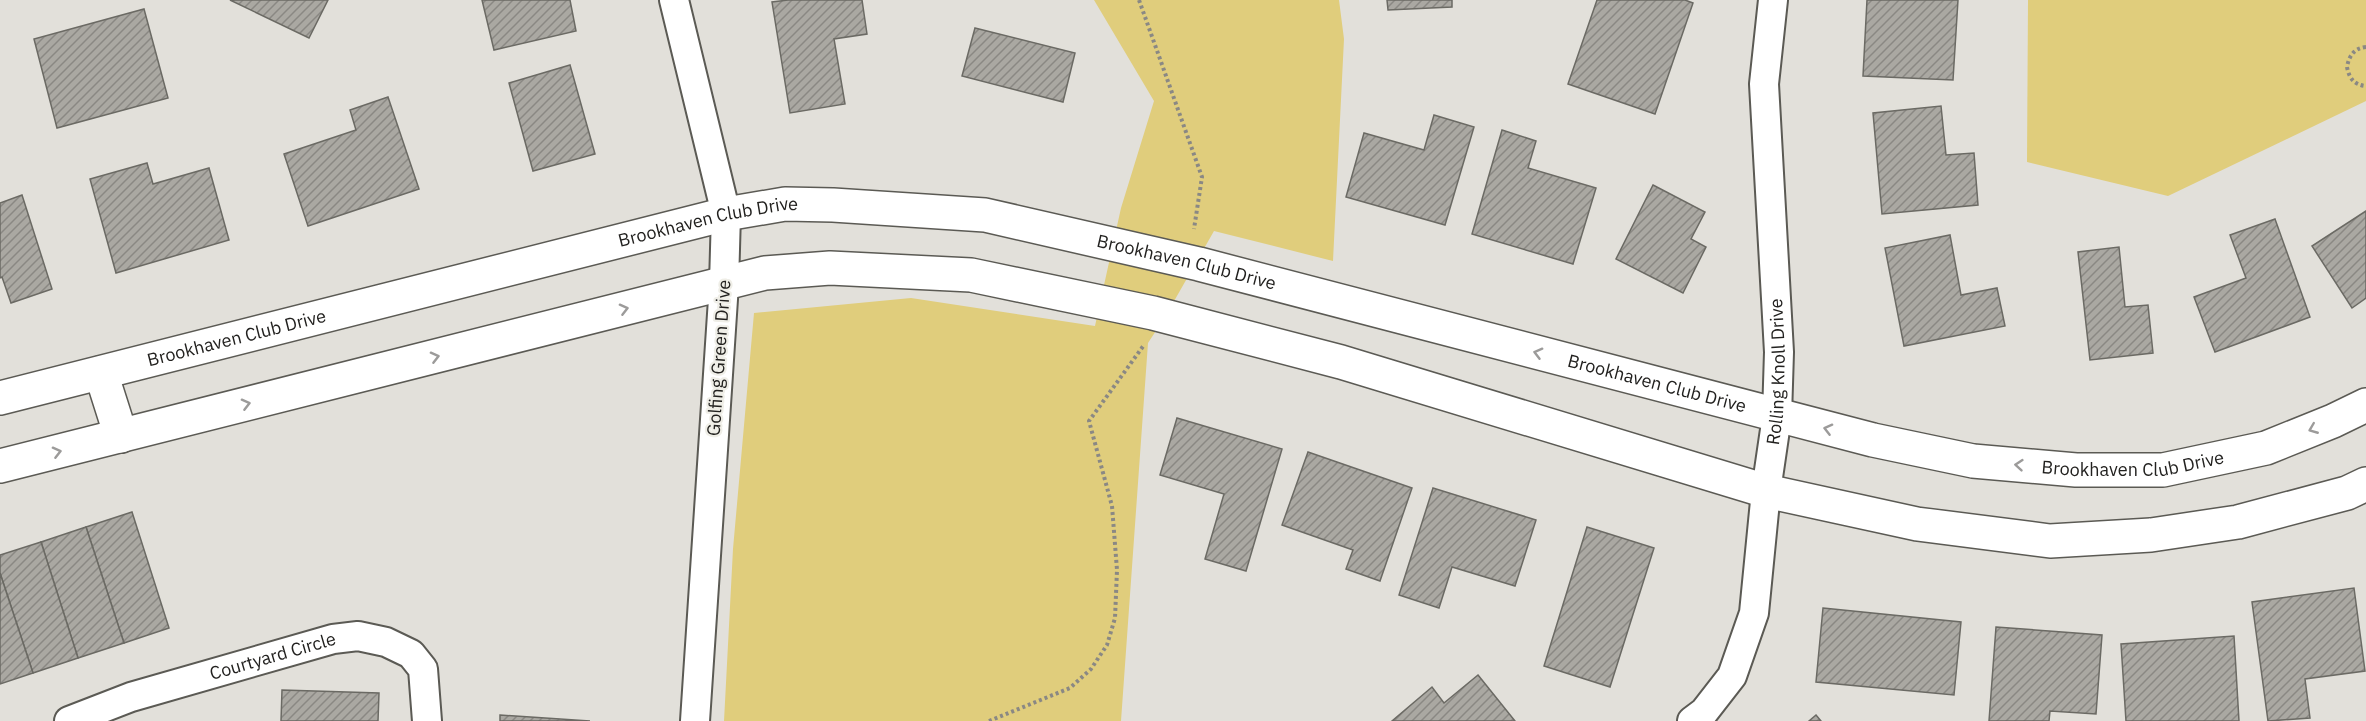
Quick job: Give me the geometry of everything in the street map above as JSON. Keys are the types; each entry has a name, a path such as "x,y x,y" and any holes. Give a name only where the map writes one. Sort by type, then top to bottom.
{"main road":[{"name":"Brookhaven Club Drive","path":"0,398 726,214 785,204 985,215 1192,263 1873,440 1973,461 2076,470 2163,470 2266,448 2333,422 2366,405"},
{"path":"0,466 765,273 830,268 971,275 1165,316 1341,362 1766,491 1917,524 2050,541 2151,535 2238,522 2347,493 2366,484"},
{"path":"101,374 121,436"}],"street":[{"name":"Golfing Green Drive","path":"675,0 726,214 724,284 695,721"},
{"name":"Rolling Knoll Drive","path":"1692,721 1704,712 1732,676 1754,613 1766,491 1777,416 1779,352 1764,84 1773,0"},
{"name":"Courtyard Circle","path":"69,721 131,697 333,639 358,636 386,642 411,654 423,669 427,721"}],"path":[{"path":"1139,0 1202,177 1194,222 1192,263"},
{"path":"2366,47 2356,50 2351,55 2347,67 2352,80 2366,86"},
{"path":"989,721 1070,688 1091,669 1107,645 1115,618 1117,570 1112,506 1089,422 1165,316"}],"shaded area":[{"path":"1094,0 1339,0 1344,39 1333,261 1214,231 1148,343 1121,721 724,721 733,549 754,313 911,298 1095,326 1121,208 1154,101"},
{"path":"2028,0 2366,0 2366,101 2168,196 2027,162"}],"building":[{"path":"230,0 328,0 309,38"},
{"path":"482,0 570,0 576,31 494,50"},
{"path":"862,0 867,34 834,39 845,104 790,113 772,2"},
{"path":"1387,0 1452,0 1452,7 1388,10"},
{"path":"1597,0 1685,0 1693,3 1655,114 1568,84"},
{"path":"1867,0 1958,0 1953,80 1863,76"},
{"path":"144,9 168,98 57,128 34,39"},
{"path":"975,28 1075,53 1063,102 962,76"},
{"path":"570,65 595,154 533,171 509,83"},
{"path":"388,97 419,189 308,226 284,154 356,130 350,110"},
{"path":"1941,106 1946,155 1974,153 1978,205 1882,214 1873,113"},
{"path":"1434,115 1474,127 1445,225 1346,197 1364,133 1424,150"},
{"path":"1502,130 1536,141 1528,168 1596,188 1573,264 1472,234"},
{"path":"147,163 153,184 209,168 229,240 116,273 90,179"},
{"path":"1653,185 1705,212 1691,239 1706,247 1683,293 1616,259"},
{"path":"22,195 52,289 11,303 2,277 0,278 0,203"},
{"path":"2366,211 2366,298 2352,308 2312,246"},
{"path":"2275,219 2310,317 2215,352 2194,297 2246,278 2230,235"},
{"path":"1950,235 1961,295 1997,288 2005,326 1904,346 1885,248"},
{"path":"2119,247 2125,307 2148,305 2153,353 2090,360 2078,252"},
{"path":"1177,418 1282,449 1246,571 1205,559 1224,494 1160,475"},
{"path":"1308,452 1412,488 1380,581 1346,569 1353,550 1282,525"},
{"path":"1433,488 1536,520 1515,586 1452,567 1439,608 1399,595"},
{"path":"132,512 169,628 124,643 86,527"},
{"path":"86,527 124,643 78,658 41,542"},
{"path":"1587,527 1654,548 1610,687 1544,666"},
{"path":"41,542 78,658 33,673 0,573 0,555"},
{"path":"0,573 33,673 0,684"},
{"path":"2354,588 2365,671 2305,679 2310,718 2268,721 2252,602"},
{"path":"1823,608 1961,622 1954,695 1816,682"},
{"path":"1996,627 2102,635 2096,714 2050,711 2049,721 1989,721"},
{"path":"2234,636 2239,721 2126,721 2121,644"},
{"path":"1478,675 1515,721 1392,721 1432,687 1444,703"},
{"path":"282,690 379,693 378,721 281,721"},
{"path":"500,715 590,721 500,721"},
{"path":"1816,715 1821,721 1809,721"}]}
